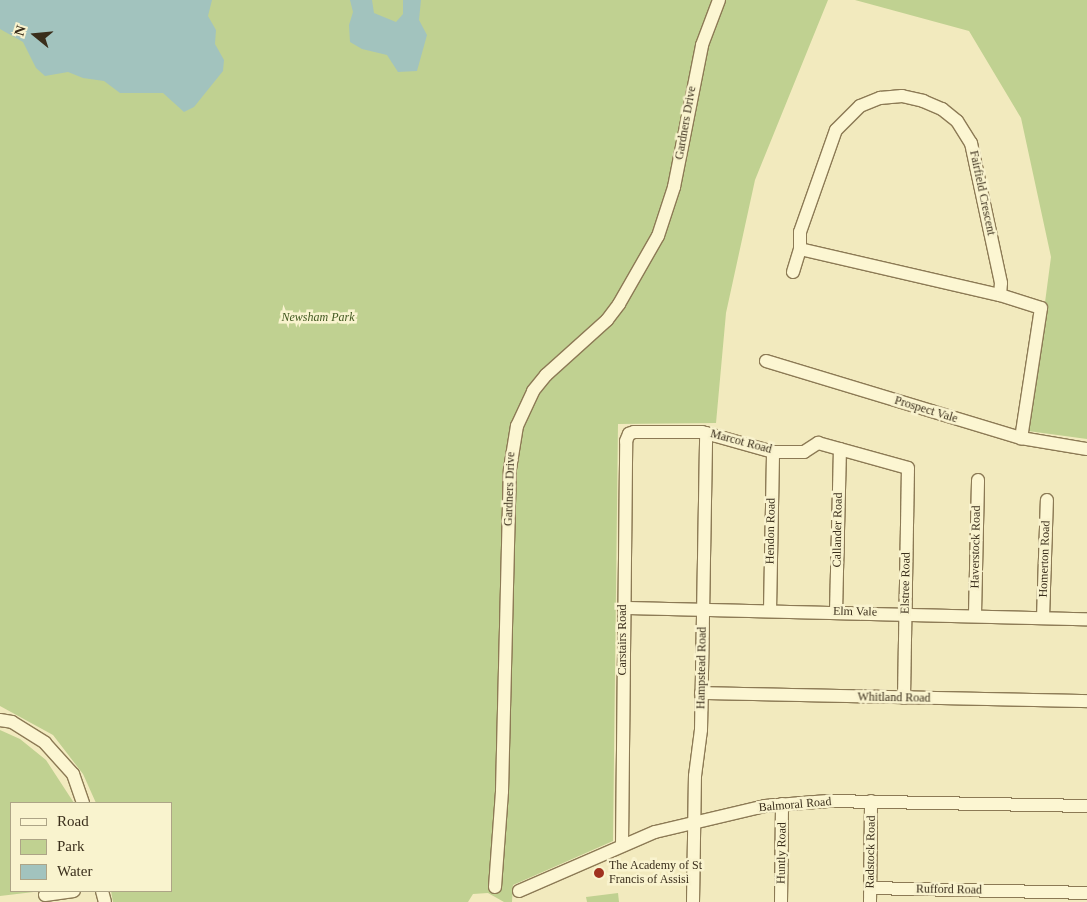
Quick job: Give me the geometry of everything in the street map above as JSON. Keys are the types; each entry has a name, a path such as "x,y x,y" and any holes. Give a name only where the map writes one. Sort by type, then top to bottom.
{"street":[{"name":"Gardners Drive","path":"495,886 502,772 510,469 517,426 534,391 546,375 607,320 619,304 658,236 674,187 702,45 719,0"},
{"name":"Fairfield Crescent","path":"793,272 800,249 800,232 836,130 847,115 870,101 891,97 913,98 933,104 951,116 971,143 1001,283 1000,295"},
{"path":"800,249 1000,295 1041,308 1020,438"},
{"name":"Prospect Vale","path":"766,361 1020,438 1087,449"},
{"name":"Marcot Road","path":"629,434 634,432 706,433 773,452 804,452 815,443 840,448 908,468"},
{"name":"Hampstead Road","path":"693,902 694,821 701,693 706,433"},
{"name":"Carstairs Road","path":"622,845 626,441 629,434"},
{"name":"Callander Road","path":"836,612 840,448"},
{"name":"Hendon Road","path":"770,611 773,452"},
{"name":"Elstree Road","path":"904,698 908,468"},
{"name":"Haverstock Road","path":"975,614 978,480"},
{"name":"Homerton Road","path":"1043,618 1047,500"},
{"name":"Elm Vale","path":"624,608 975,614 1087,619"},
{"name":"Whitland Road","path":"701,693 1087,701"},
{"path":"0,720 12,722 45,743 73,774 83,802"},
{"name":"Balmoral Road","path":"519,891 622,845 694,821 782,804 871,801 1087,806"},
{"name":"Radstock Road","path":"870,902 871,801"},
{"name":"Huntly Road","path":"781,902 782,804"},
{"name":"Rufford Road","path":"870,888 1087,893"},
{"path":"45,895 67,892"}],"green space":[{"name":"Newsham Park","path":"0,0 828,0 755,180 726,313 716,423 618,424 613,841 513,885 512,902 504,902 488,893 473,894 468,902 113,902 111,892 172,892 172,802 96,802 83,774 53,735 0,706"},
{"path":"855,0 1087,0 1087,439 1028,431 1051,257 1021,118 969,31"},
{"path":"0,730 20,739 46,760 73,802 10,802 10,892 34,892 0,896"},
{"path":"618,893 619,902 587,902 586,897"}],"water":[{"path":"0,0 212,0 208,16 216,30 215,44 224,60 223,71 194,107 184,112 163,93 120,93 104,81 83,78 68,72 45,76 36,68 23,42 0,29"},
{"path":"350,0 372,0 374,13 396,22 403,14 403,0 421,0 419,20 427,35 417,71 398,72 387,55 362,49 350,42 349,25 353,12"}],"place":[{"name":"The Academy of St Francis of Assisi","path":"599,873"}]}
